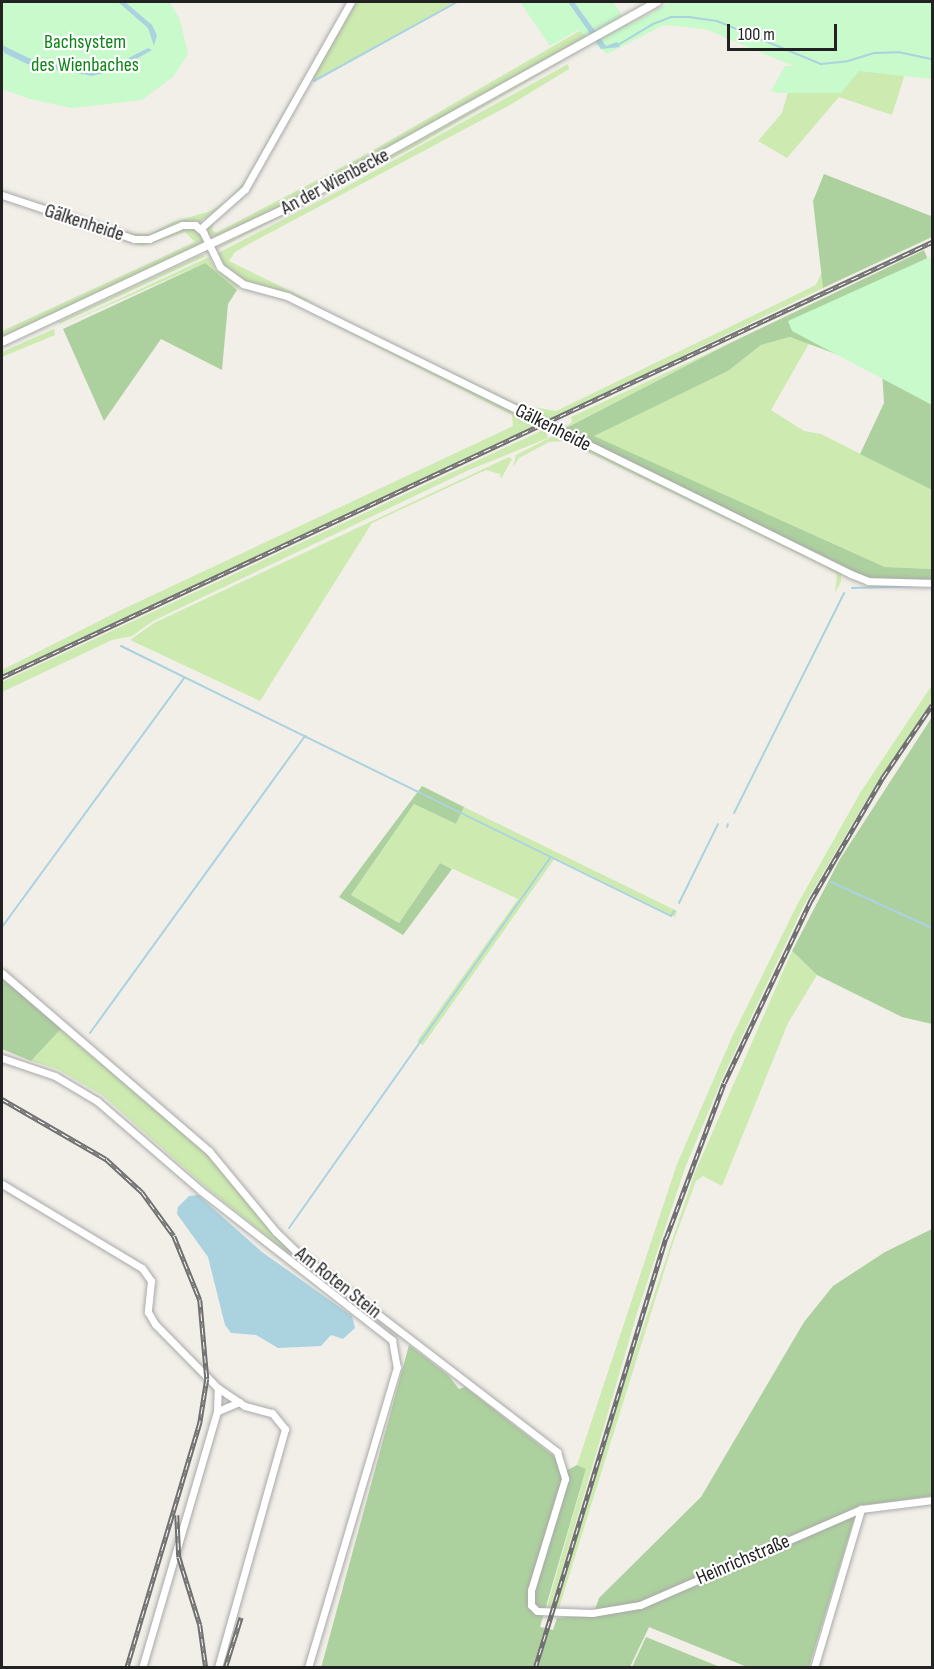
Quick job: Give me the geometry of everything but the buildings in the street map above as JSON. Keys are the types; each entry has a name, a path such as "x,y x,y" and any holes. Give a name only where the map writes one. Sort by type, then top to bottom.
{"street":[{"path":"200,229 244,189 351,2"},
{"name":"An der Wienbecke","path":"2,342 210,247 368,166 657,2"},
{"name":"Gälkenheide","path":"2,195 134,239 149,239 182,225 200,229 220,267 233,279 287,296 851,574 868,581 933,583"},
{"name":"Am Roten Stein","path":"2,972 209,1151 276,1232 298,1253 556,1452 563,1464 564,1486 530,1594 534,1609 551,1613"},
{"path":"2,1058 55,1076 97,1101 200,1190 392,1340 397,1367 308,1668"},
{"path":"2,1184 142,1268 151,1281 148,1312 155,1324 218,1388 239,1402 272,1413 285,1429 218,1668"},
{"path":"142,1668 217,1412 218,1388"},
{"path":"217,1412 239,1402"},
{"name":"Heinrichstraße","path":"551,1613 592,1613 640,1605 861,1509 933,1500"},
{"path":"814,1668 861,1509"}],"green space":[{"name":"Bachsystem des Wienbaches","path":"2,2 170,2 180,20 188,54 174,76 142,100 72,108 30,99 2,89"},
{"path":"354,2 455,2 314,81 311,77"},
{"path":"520,2 613,2 629,25 671,2 932,2 932,79 859,71 841,93 776,93 771,91 785,66 793,66 705,29 664,25 607,54 578,30 550,46"},
{"path":"581,30 589,33 585,38 353,169 217,239 207,233 210,221 245,193 214,220 212,230 216,233 365,155"},
{"path":"585,48 416,146 218,249 345,182"},
{"path":"891,53 904,77 892,115 839,97 787,158 758,141 782,113 797,60"},
{"path":"568,64 569,69 510,105 247,245 235,252 229,261 315,303 243,281 222,263 218,253 335,193"},
{"path":"297,88 245,185 234,197 200,222 177,223 152,235 139,238 121,233 150,234 173,222 211,211 228,200 246,180"},
{"path":"824,174 931,216 932,237 823,288 813,201"},
{"path":"2,197 136,242 190,227 199,232 203,241 200,247 2,338 2,331 195,242 185,232 142,246"},
{"path":"924,250 930,265 932,320 932,490 860,454 884,403 882,371 790,337 761,345 728,371 594,436 885,567 932,569 932,581 868,579 564,429 730,343"},
{"path":"201,255 206,256 59,324 58,322"},
{"path":"932,256 932,405 792,331 788,321"},
{"path":"209,257 215,269 237,285 239,290 226,283 205,263 61,326"},
{"path":"205,263 237,290 228,304 222,370 161,339 104,421 63,329"},
{"path":"822,272 823,288 547,421 316,308 517,404 556,411 816,285"},
{"path":"316,316 539,424 2,675 2,670 121,610 513,426 512,415"},
{"path":"54,329 55,335 2,357 2,352"},
{"path":"790,337 810,342 771,410 804,431 821,434 932,490 932,569 885,567 593,436 728,371 761,345"},
{"path":"730,343 564,429 572,422 571,417"},
{"path":"545,429 548,438 469,470 153,621 132,636 112,640 2,692 2,682"},
{"path":"557,434 836,570 841,573 841,582 835,593 837,574 824,566 565,441 549,442 519,458 513,467 516,455"},
{"path":"509,457 512,459 501,479 500,474 486,470 372,523 260,701 130,640 154,623"},
{"path":"932,685 932,701 867,799 803,907 723,1077 685,1168 638,1310 551,1608 547,1607 586,1470 577,1465 677,1164 732,1037 797,905 860,793"},
{"path":"932,717 932,1024 902,1017 817,975 792,951 840,859"},
{"path":"422,786 464,807 456,824 414,804 351,895 399,923 440,863 452,869 403,935 339,897"},
{"path":"414,804 456,824 464,807 677,911 675,917 555,858 423,1045 417,1041 518,899 440,863 399,923 351,895"},
{"path":"792,951 817,975 788,1023 722,1186 703,1176 696,1181 673,1243 559,1608 555,1608 614,1414 695,1172"},
{"path":"2,977 61,1029 31,1061 2,1049"},
{"path":"61,1029 212,1158 291,1250 288,1253 206,1187 102,1095 57,1069 31,1061"},
{"path":"932,1229 932,1496 858,1506 809,1667 747,1667 649,1627 630,1667 538,1668 549,1629 553,1630 557,1618 593,1615 599,1598 701,1497 804,1322 833,1286 885,1252"},
{"path":"409,1345 448,1375 459,1389 465,1387 560,1461 564,1472 577,1465 586,1469 540,1627 545,1628 533,1667 321,1668"},
{"path":"646,1637 720,1667 632,1667"}],"water":[{"path":"118,2 125,2 152,25 157,35 154,46 148,28"},
{"path":"568,2 574,2 606,46 617,42 620,47 601,49"},
{"path":"2,45 35,61 90,70 111,67 148,48 152,50 119,69 92,76 27,64 4,53"},
{"path":"198,1195 262,1252 352,1316 355,1328 343,1339 331,1335 321,1346 278,1348 256,1335 231,1333 225,1325 208,1257 177,1214 178,1207 189,1196"}],"waterway":[{"path":"314,81 457,2"},
{"path":"618,45 653,24 671,17 689,17 717,21 821,64 848,61 875,53 898,52 932,59"},
{"path":"852,588 922,586"},
{"path":"734,813 844,593"},
{"path":"121,646 671,916 674,911"},
{"path":"2,927 184,678"},
{"path":"90,1033 305,736"},
{"path":"679,903 718,824"},
{"path":"289,1228 551,857"},
{"path":"831,882 932,928"}],"railway":[{"path":"2,677 932,242"},
{"path":"535,1668 666,1238 724,1083 811,900 883,777 932,705"},
{"path":"2,1099 106,1159 142,1192 174,1236 200,1300 207,1379 200,1423 127,1668"},
{"path":"177,1515 179,1557 200,1625 206,1668"},
{"path":"225,1668 241,1617"}]}
